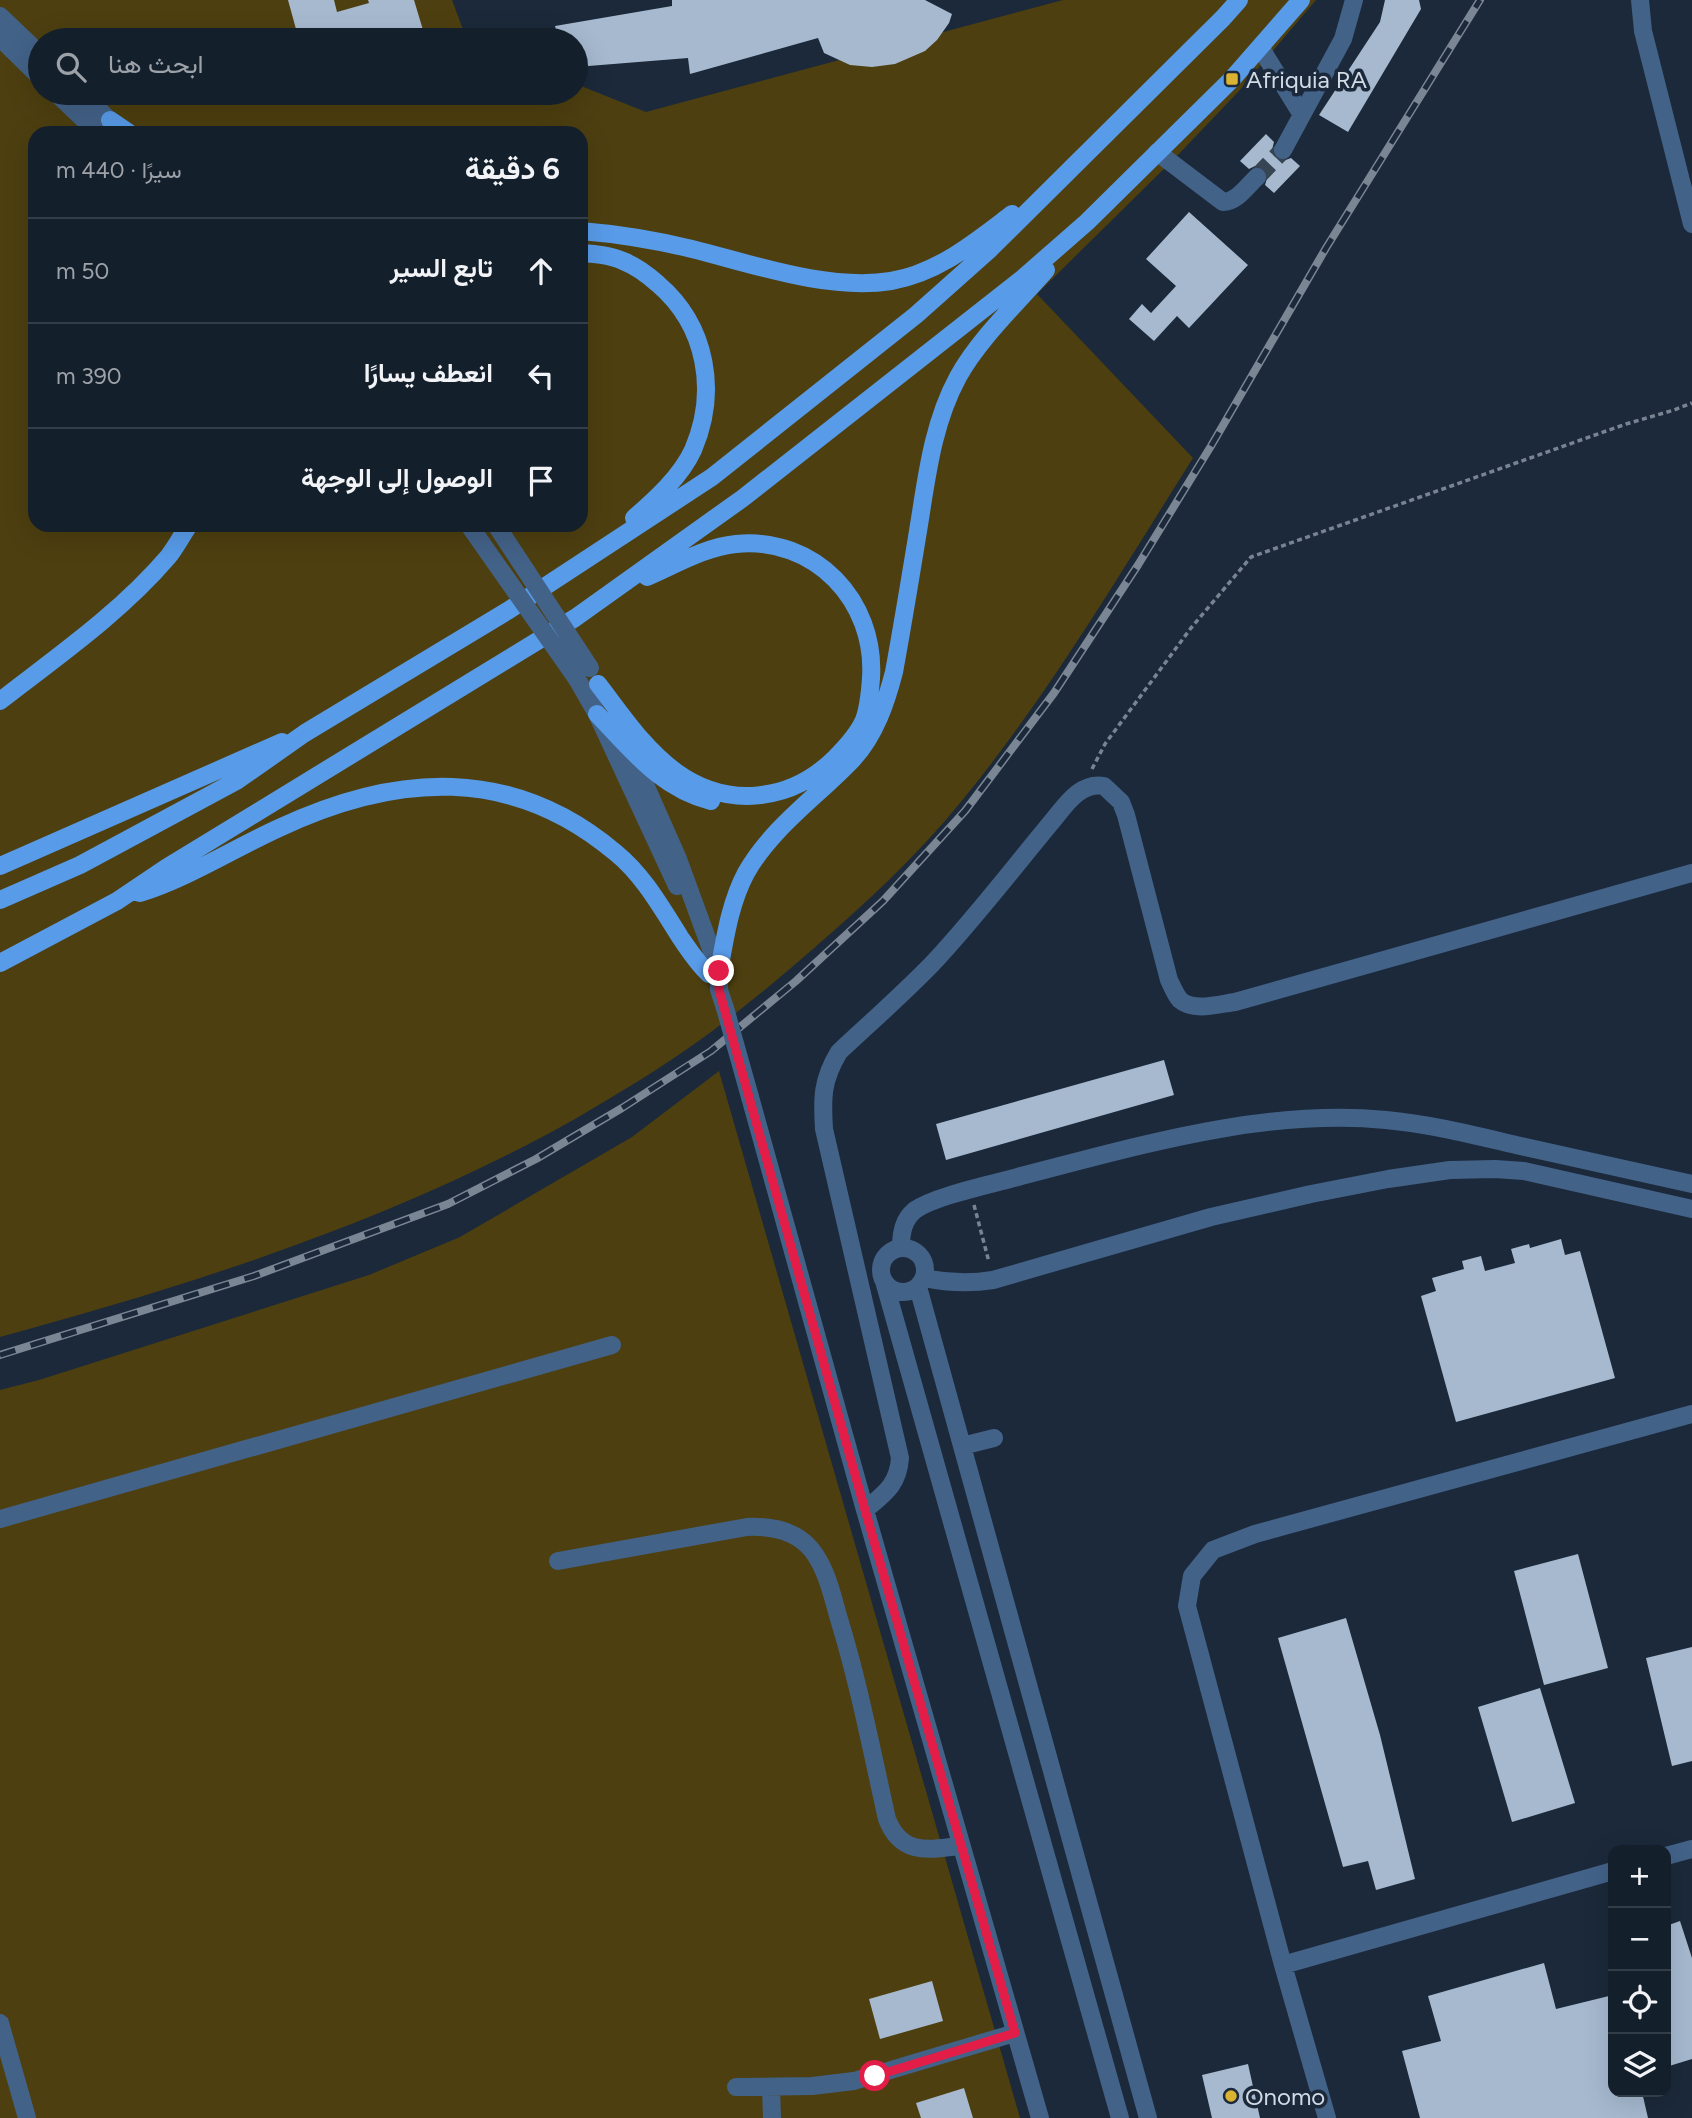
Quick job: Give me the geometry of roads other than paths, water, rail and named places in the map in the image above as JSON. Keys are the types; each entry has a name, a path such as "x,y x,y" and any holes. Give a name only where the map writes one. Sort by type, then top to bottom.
{"main road":[{"path":"0,900 79,864 219,791 259,767 305,733 509,610 712,477 916,315 989,250 1239,0"},
{"path":"0,963 117,901 173,864 536,643 615,591 754,489 1023,278 1087,222 1231,79 1301,0"},
{"path":"588,232 619,234 689,248 776,272 845,282 891,281 925,271 962,252 1068,172"},
{"path":"117,901 155,889 280,827 340,804 414,788 452,786 484,789 541,805 591,833 618,854 645,883 696,961 714,973 732,906 747,872 771,840 854,758 872,732 886,704 894,672 935,435 959,374 1087,222"},
{"path":"588,241 689,248"},
{"path":"588,254 623,261 645,272 666,291 695,332 706,376 706,401 701,428 692,452 680,472 644,510 595,553"},
{"path":"0,701 111,614 170,554 184,532"},
{"path":"598,684 652,752 677,773 702,786 726,794 747,796 769,795 789,790 824,769 848,745 863,721 870,695 872,667 868,638 858,611 845,588 827,570 799,553 767,543 735,544 703,552 615,591"},
{"path":"597,714 648,767 670,784 698,797 752,806 775,804 818,792"},
{"path":"0,866 251,754 305,733"}],"street":[{"path":"1283,150 1343,39 1354,0"},
{"path":"1640,0 1643,31 1692,224"},
{"path":"0,16 28,43"},
{"path":"0,38 28,66"},
{"path":"1260,47 1302,115"},
{"path":"74,105 106,126"},
{"path":"91,105 108,126"},
{"path":"1157,152 1223,202 1235,199 1257,177"},
{"path":"475,532 583,673 598,684 678,859 725,1008 960,1846 1040,2118"},
{"path":"500,532 583,673 597,714 714,973"},
{"path":"865,1510 895,1481 900,1458 824,1129 824,1087 829,1069 839,1052 932,964 1080,791 1089,786 1104,786 1121,802 1169,980 1180,999 1196,1006 1236,1002 1692,873"},
{"path":"901,1248 905,1222 913,1212 924,1205 970,1190 1192,1134 1301,1118 1385,1120 1452,1130 1692,1184"},
{"path":"921,1282 975,1283 993,1280 1211,1217 1375,1182 1450,1170 1524,1171 1692,1209"},
{"path":"884,1281 891,1288 909,1291 921,1282 925,1271 921,1257 909,1248 894,1250 883,1260 881,1274 1120,2118"},
{"path":"921,1282 962,1446 1148,2118"},
{"path":"0,1518 612,1345"},
{"path":"1327,2118 1187,1606 1192,1576 1213,1550 1255,1535 1692,1414"},
{"path":"962,1446 994,1438"},
{"path":"558,1561 747,1527 766,1526 782,1530 810,1547 830,1585 853,1665 891,1831 909,1846 920,1849 960,1846"},
{"path":"1671,1855 1692,1849"},
{"path":"1283,1965 1608,1872"},
{"path":"0,2023 27,2118"},
{"path":"736,2087 813,2086 854,2081 1015,2033"},
{"path":"771,2087 772,2118"}],"tunnel":[{"path":"1257,177 1283,150"}],"railway":[{"path":"0,1355 254,1276 448,1204 536,1159 711,1051 796,981 883,901 965,811 1054,693 1138,565 1326,248 1480,0"}],"place":[{"name":"Afriquia RA","path":"1232,79"},
{"name":"Onomo","path":"1231,2096"}]}
